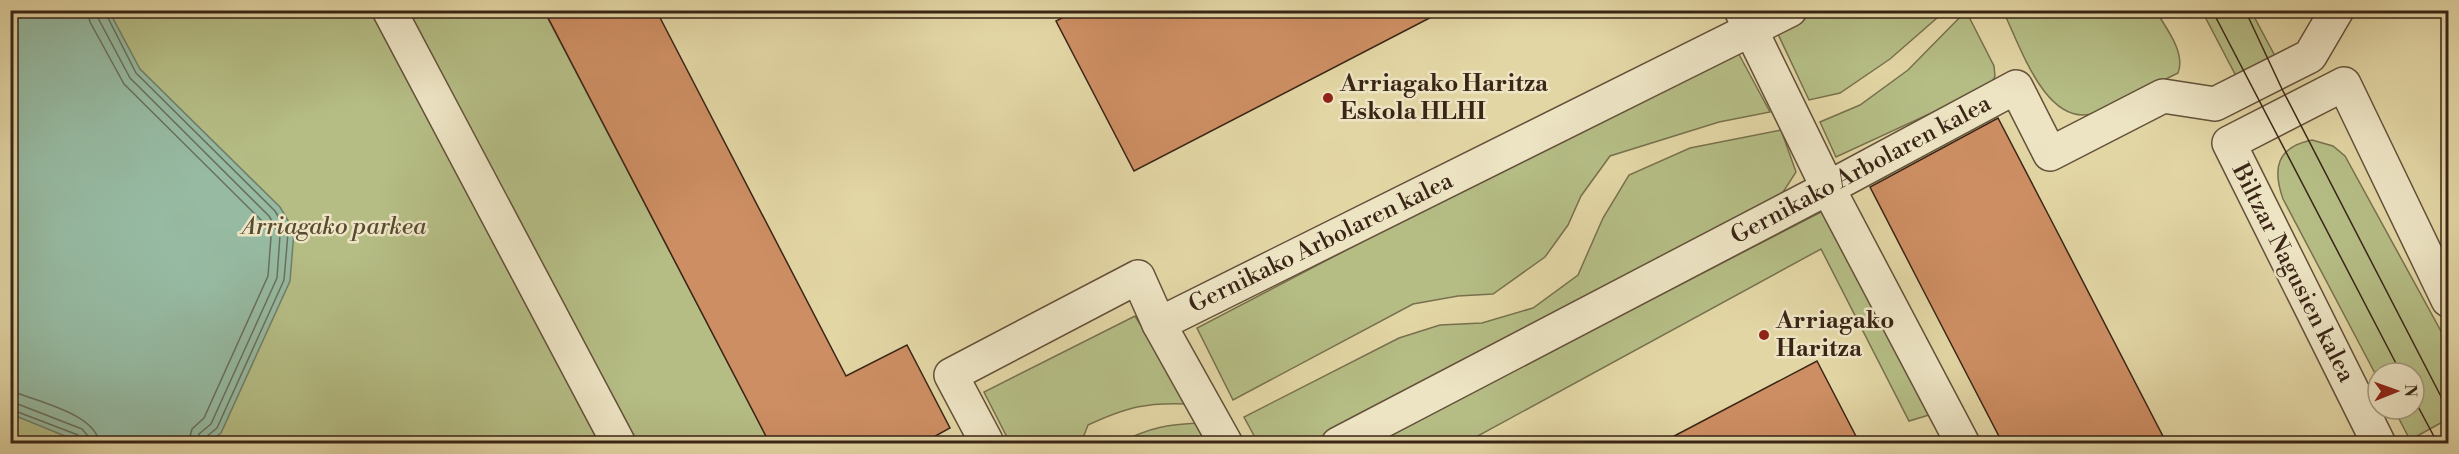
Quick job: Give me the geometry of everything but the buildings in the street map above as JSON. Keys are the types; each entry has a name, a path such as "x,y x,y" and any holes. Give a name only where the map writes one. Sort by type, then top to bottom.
{"street":[{"path":"389,10 619,444"},
{"name":"Gernikako Arbolaren kalea","path":"981,444 986,441 951,375 1138,277 1159,324 1746,21 1791,10"},
{"name":"Gernikako Arbolaren kalea","path":"1338,444 2016,87 2050,154 2163,96 2215,104 2310,56 2337,10"},
{"path":"1746,21 1828,188 1963,444"},
{"name":"Biltzar Nagusien kalea","path":"2379,444 2229,143 2344,84 2448,300"},
{"path":"1159,324 1226,444"}],"green space":[{"name":"Arriagako parkea","path":"10,11 544,11 770,443 11,443"},
{"path":"1816,11 1945,11 1890,59 1840,93 1809,100 1777,32"},
{"path":"1966,11 1994,66 1995,76 1990,86 1836,157 1820,122 1860,105 1908,70"},
{"path":"2003,11 2156,11 2177,49 2180,65 2178,73 2105,109 2078,115 2062,109 2037,81"},
{"path":"2202,11 2251,11 2275,56 2236,76"},
{"path":"1735,47 1770,112 1719,122 1610,156 1581,196 1568,225 1545,257 1493,294 1458,296 1413,304 1233,400 1197,328"},
{"path":"1781,130 1796,172 1780,197 1317,443 1258,443 1244,417 1399,338 1440,325 1482,323 1533,308 1578,275 1603,218 1629,175 1690,148"},
{"path":"2312,140 2333,146 2345,156 2448,344 2448,419 2410,440 2400,421 2426,421 2426,361 2368,361 2283,199 2278,178 2280,160 2291,148"},
{"path":"1823,211 1929,415 1909,421 1821,249 1465,443 1371,444"},
{"path":"1135,316 1189,404 1148,405 1114,414 1088,425 1081,443 1010,443 984,392"},
{"path":"1204,423 1215,444 1118,444 1160,428"}],"water":[{"path":"10,11 109,11 140,69 280,207 294,231 290,281 221,433 208,443 82,443 11,414"}],"tram line":[{"path":"2212,10 2395,361"},
{"path":"2245,10 2282,89 2448,410"},
{"path":"2426,421 2438,444"}],"place":[{"name":"Arriagako Haritza Eskola HLHI","path":"1328,98"},
{"name":"Arriagako Haritza","path":"1764,335"}]}
